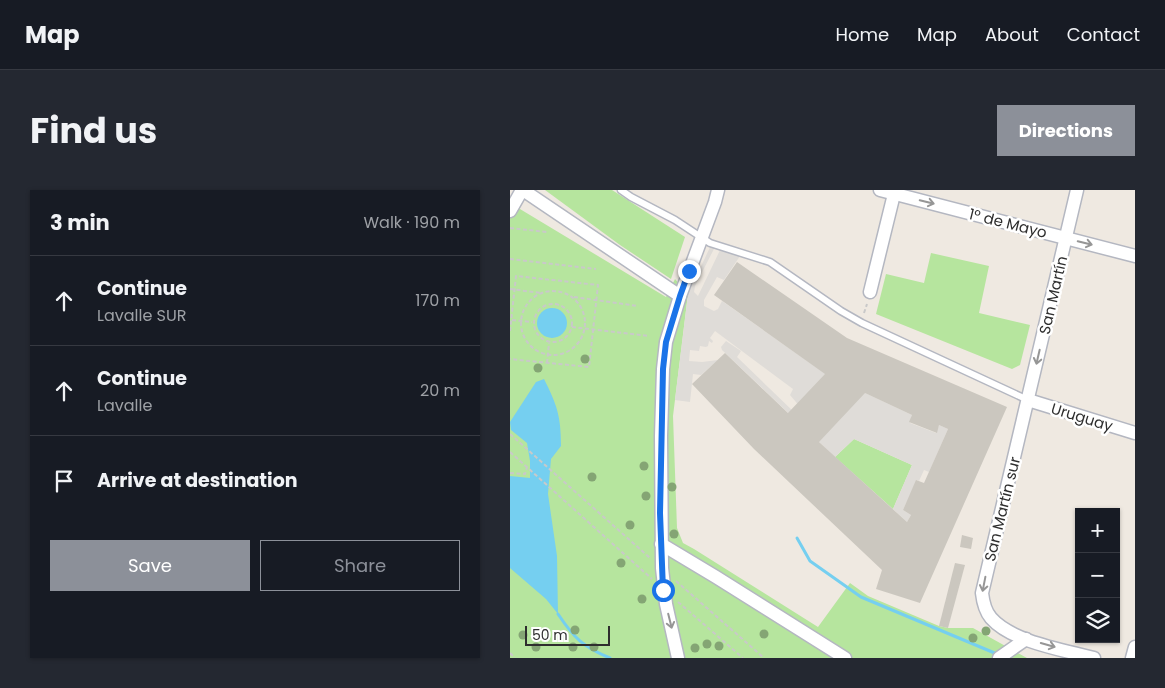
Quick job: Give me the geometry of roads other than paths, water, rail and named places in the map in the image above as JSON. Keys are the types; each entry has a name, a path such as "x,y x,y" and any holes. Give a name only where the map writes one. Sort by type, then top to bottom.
{"street":[{"path":"510,211 522,190 680,296"},
{"path":"678,658 663,590 661,436 663,369 666,342 680,296 718,190"},
{"name":"1º de Mayo","path":"880,190 894,192 1135,256"},
{"name":"San Martín","path":"1028,400 1078,190"},
{"path":"870,292 894,192"},
{"name":"Uruguay","path":"1028,400 1135,433"},
{"name":"San Martín sur","path":"1026,639 1001,627 990,617 984,604 982,593 1028,400"},
{"path":"661,544 846,658"},
{"path":"1004,655 1026,639 1094,658"},
{"path":"1132,658 1135,647"}],"lane":[{"path":"621,190 692,230 710,243 770,262 841,311 862,323 1028,400"}],"water":[{"path":"552,308 562,313 567,323 562,333 552,338 542,333 537,323 542,313"},
{"path":"544,379 557,411 561,436 561,446 551,459 548,494 557,556 558,614 546,599 510,568 510,476 530,478 530,461 527,443 511,430 510,422 536,382"}],"waterway":[{"path":"797,538 810,561 861,597 997,654"},
{"path":"558,614 580,641 610,658"}]}
